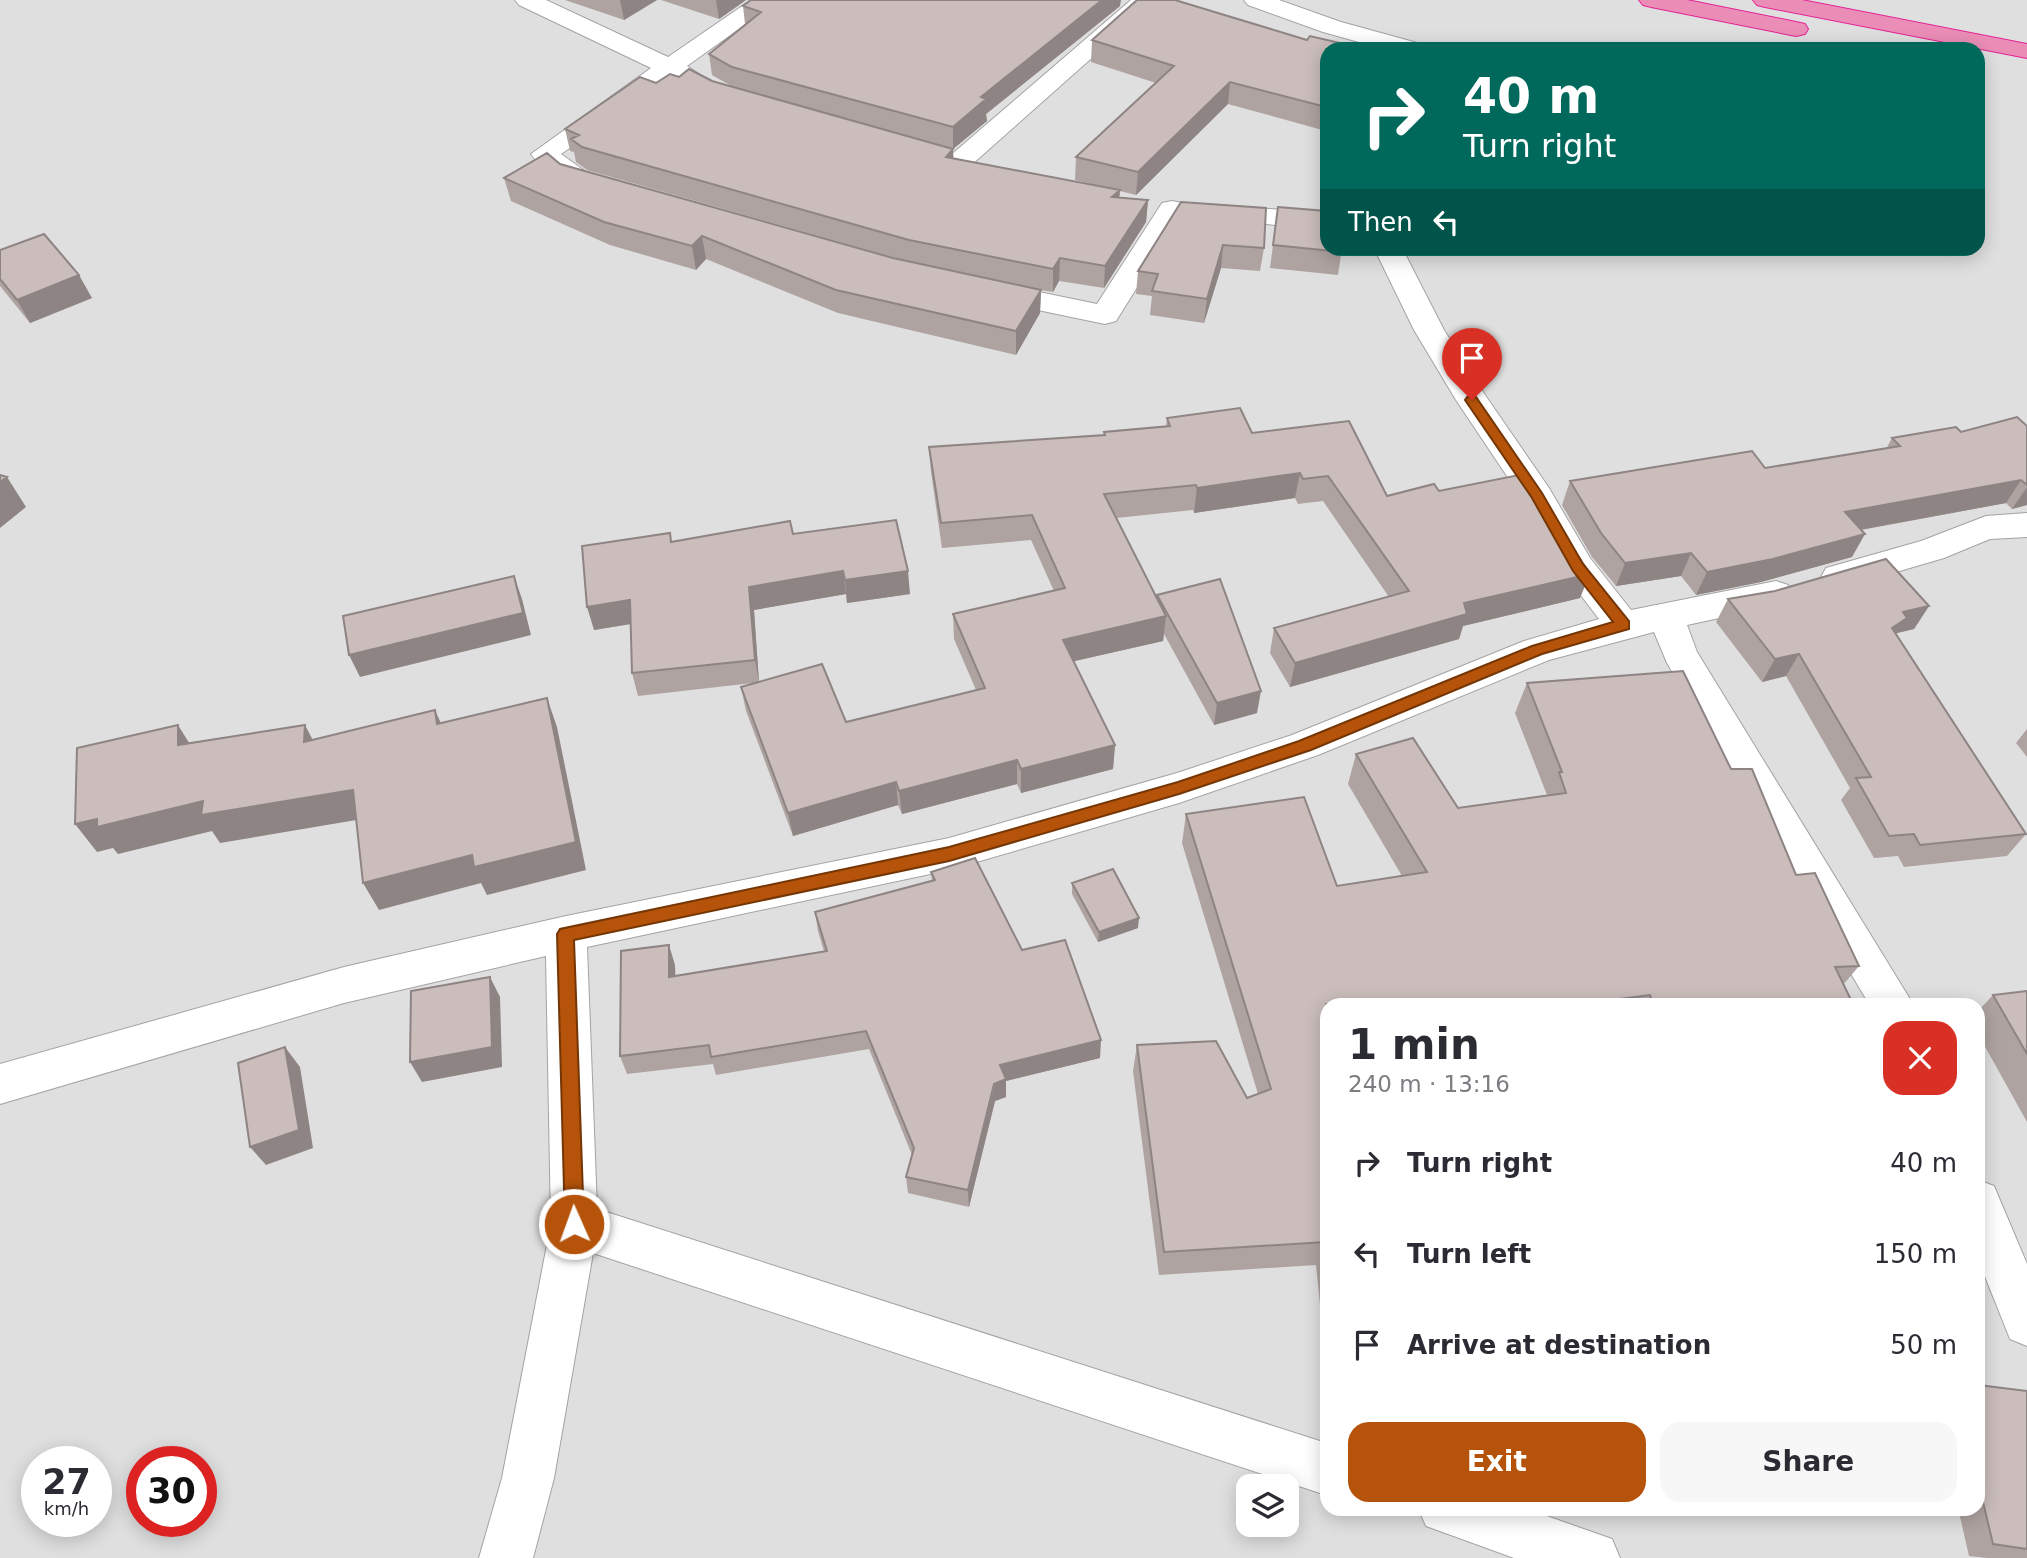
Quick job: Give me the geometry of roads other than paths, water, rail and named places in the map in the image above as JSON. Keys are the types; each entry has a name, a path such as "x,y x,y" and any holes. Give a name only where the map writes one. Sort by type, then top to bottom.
{"highway":[{"path":"1651,0 1861,42"},
{"path":"1765,0 1981,42"},
{"path":"1985,43 2027,51"},
{"path":"1985,66 2027,75"}],"street":[{"path":"527,0 673,67 715,90"},
{"path":"615,189 576,178 544,154 767,0"},
{"path":"960,161 1146,0"},
{"path":"1256,0 1332,27 1387,42"},
{"path":"958,284 1105,315 1159,208 1320,221"},
{"path":"1392,256 1429,330 1472,400 1537,496 1578,567 1623,625"},
{"path":"2,1085 344,985 566,934 949,854 1179,788 1305,746 1537,650 1623,625 1762,598 1932,550 1986,528 2027,525"},
{"path":"1666,617 1680,654 1888,998"},
{"path":"506,1558 528,1478 574,1224 566,934"},
{"path":"1985,1219 2027,1322"},
{"path":"574,1224 1320,1467"},
{"path":"1468,1516 1593,1558"}]}
